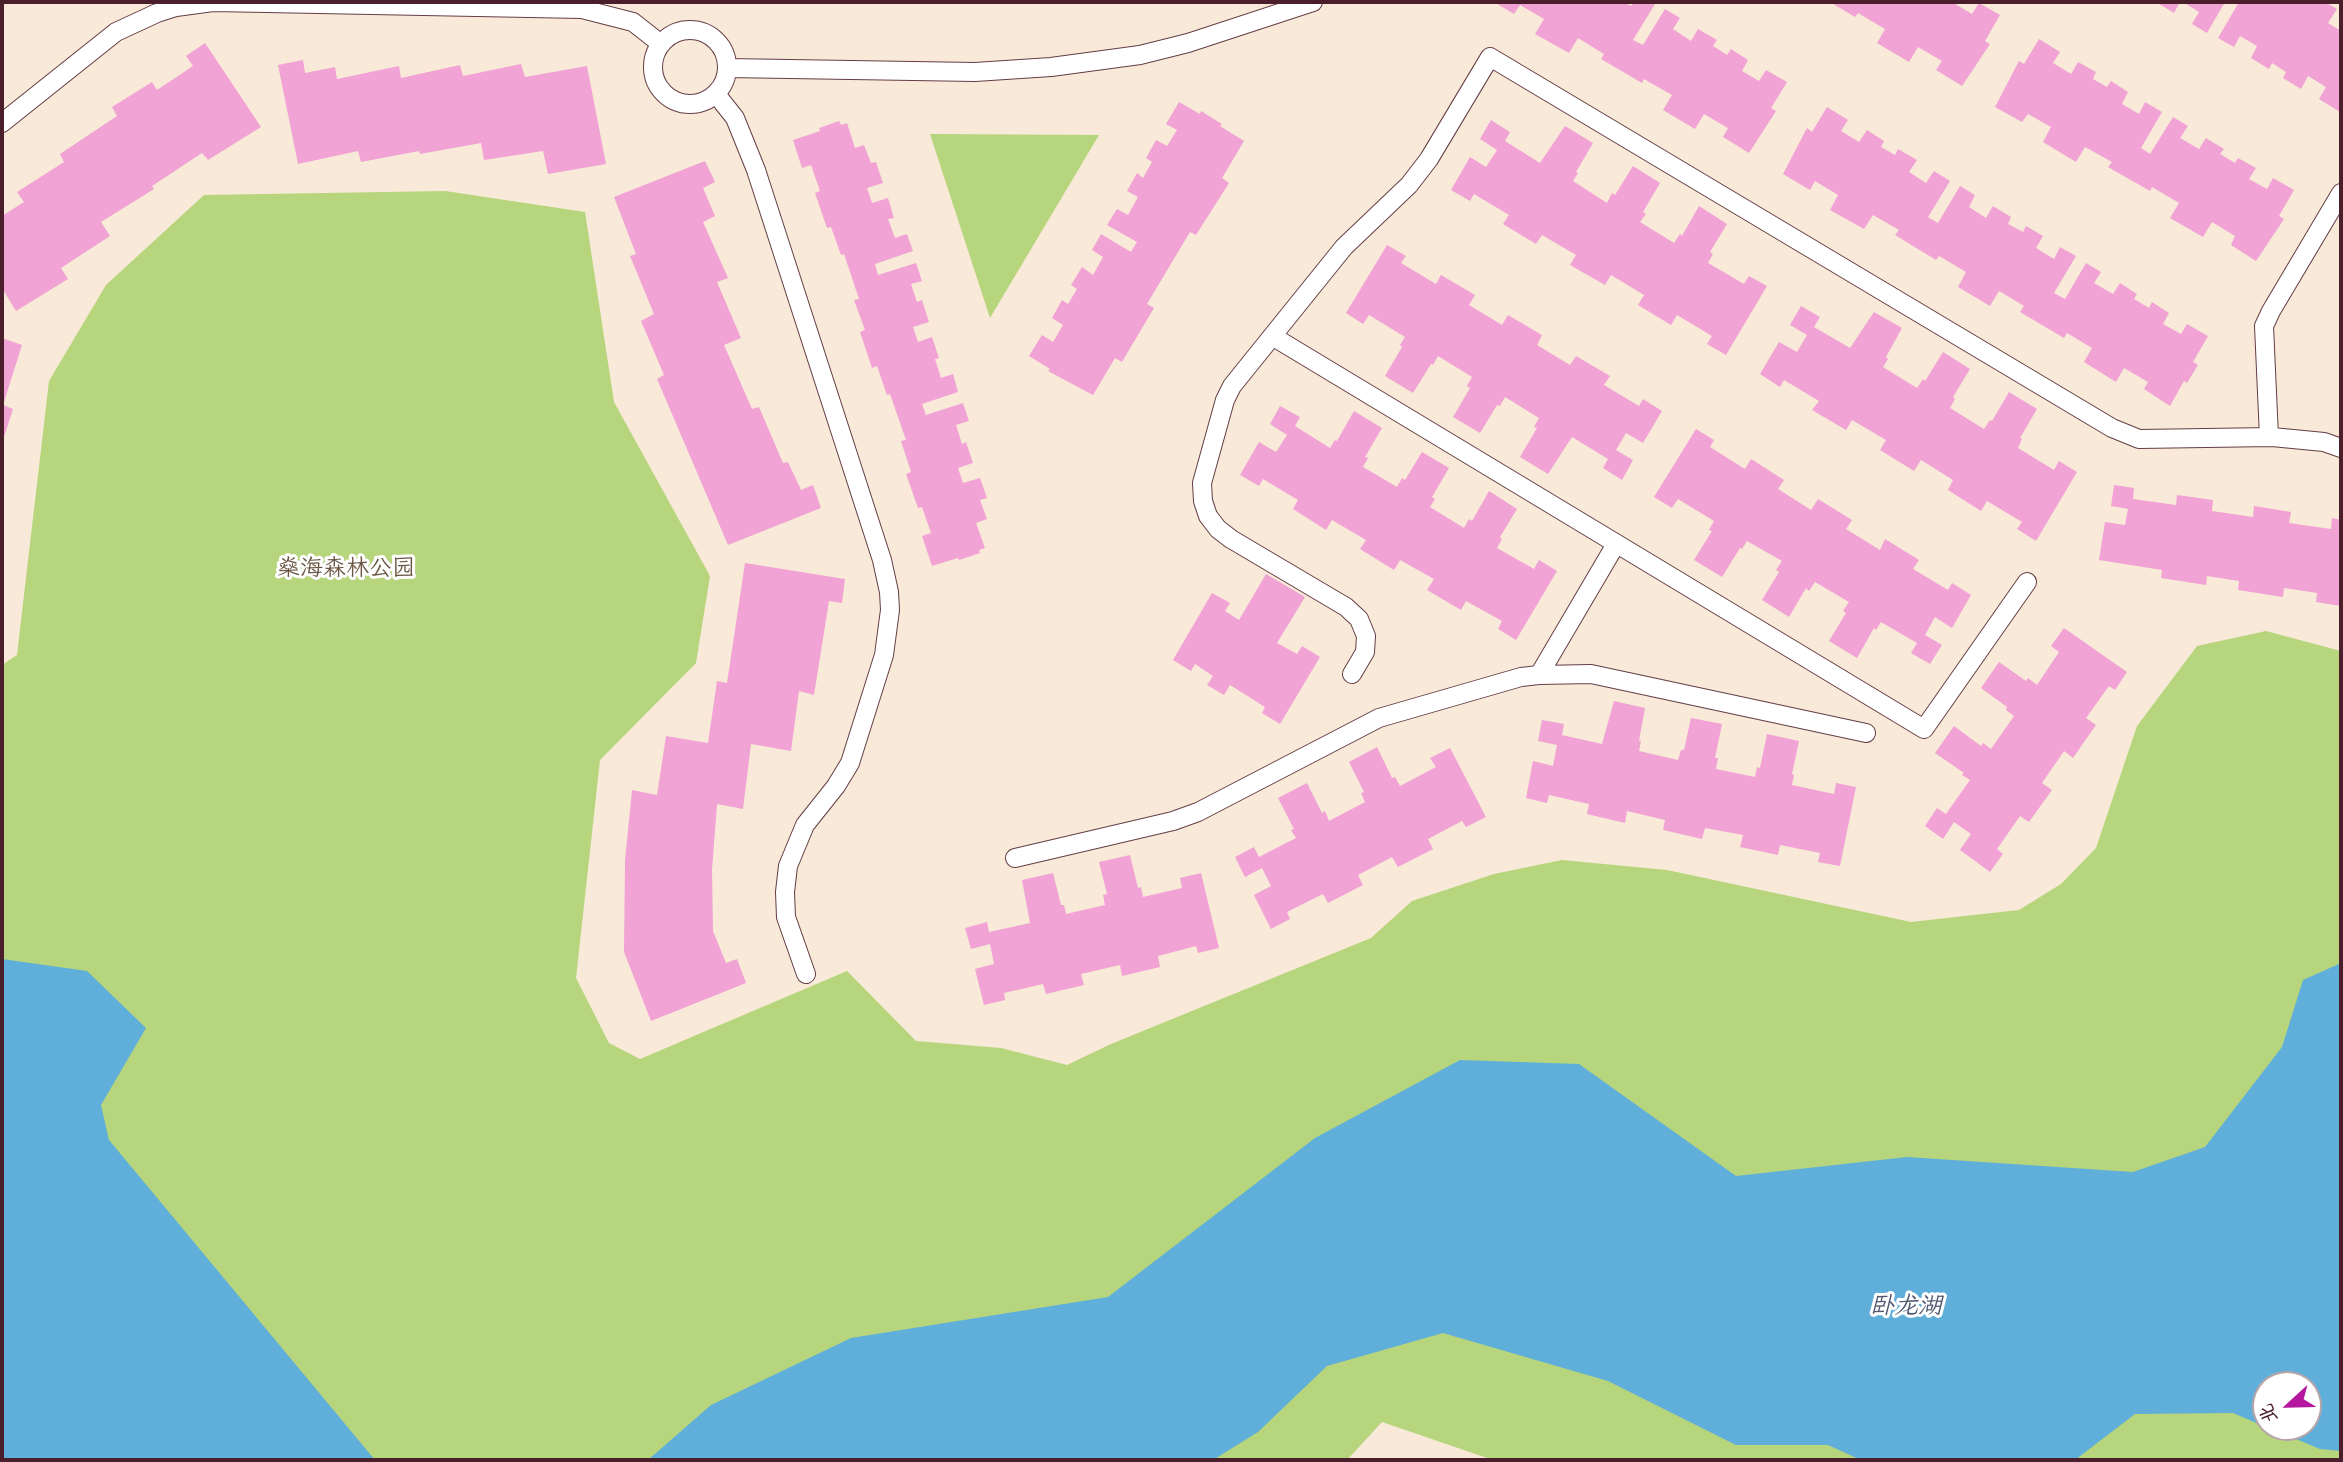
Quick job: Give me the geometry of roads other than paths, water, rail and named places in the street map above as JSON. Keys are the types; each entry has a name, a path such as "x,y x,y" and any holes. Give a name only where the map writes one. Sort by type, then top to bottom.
{"lane":[{"path":"727,68 975,72 1051,67 1140,55 1188,43 1313,2"},
{"path":"2,123 116,32 157,13 204,3 573,8 633,22 661,44"},
{"path":"681,30 706,32 724,49 727,68 723,85 705,101 693,104 670,98 661,90 655,79 655,55 661,44 681,30"},
{"path":"1352,674 1365,652 1366,636 1359,619 1346,607 1217,529 1208,516 1203,501 1202,483 1225,400 1232,386 1344,247 1409,185 1429,159 1490,57 2112,428 2139,439 2269,437 2301,439 2341,448"},
{"path":"716,94 736,118 756,170 882,560 889,592 890,610 884,655 850,763 836,786 805,825 788,866 786,917 806,974"},
{"path":"2269,437 2264,326 2341,193"},
{"path":"1272,336 1924,729 2027,582"},
{"path":"1539,675 1616,544"},
{"path":"1015,858 1173,821 1198,812 1379,718 1521,677 1591,674 1866,733"}],"water":[{"path":"2,959 87,971 146,1028 101,1105 109,1140 375,1460 2,1460"},
{"name":"卧龙湖","path":"2341,963 2341,1451 2320,1449 2301,1441 2322,1441 2322,1371 2252,1371 2252,1421 2233,1413 2135,1414 2075,1460 1861,1460 1828,1445 1736,1445 1608,1381 1443,1333 1327,1366 1258,1432 1213,1460 648,1460 711,1405 851,1338 1108,1297 1315,1138 1460,1060 1579,1064 1736,1176 1907,1157 2133,1172 2205,1147 2282,1047 2303,980"}],"park label":[{"name":"燊海森林公园","path":"346,571"}]}
